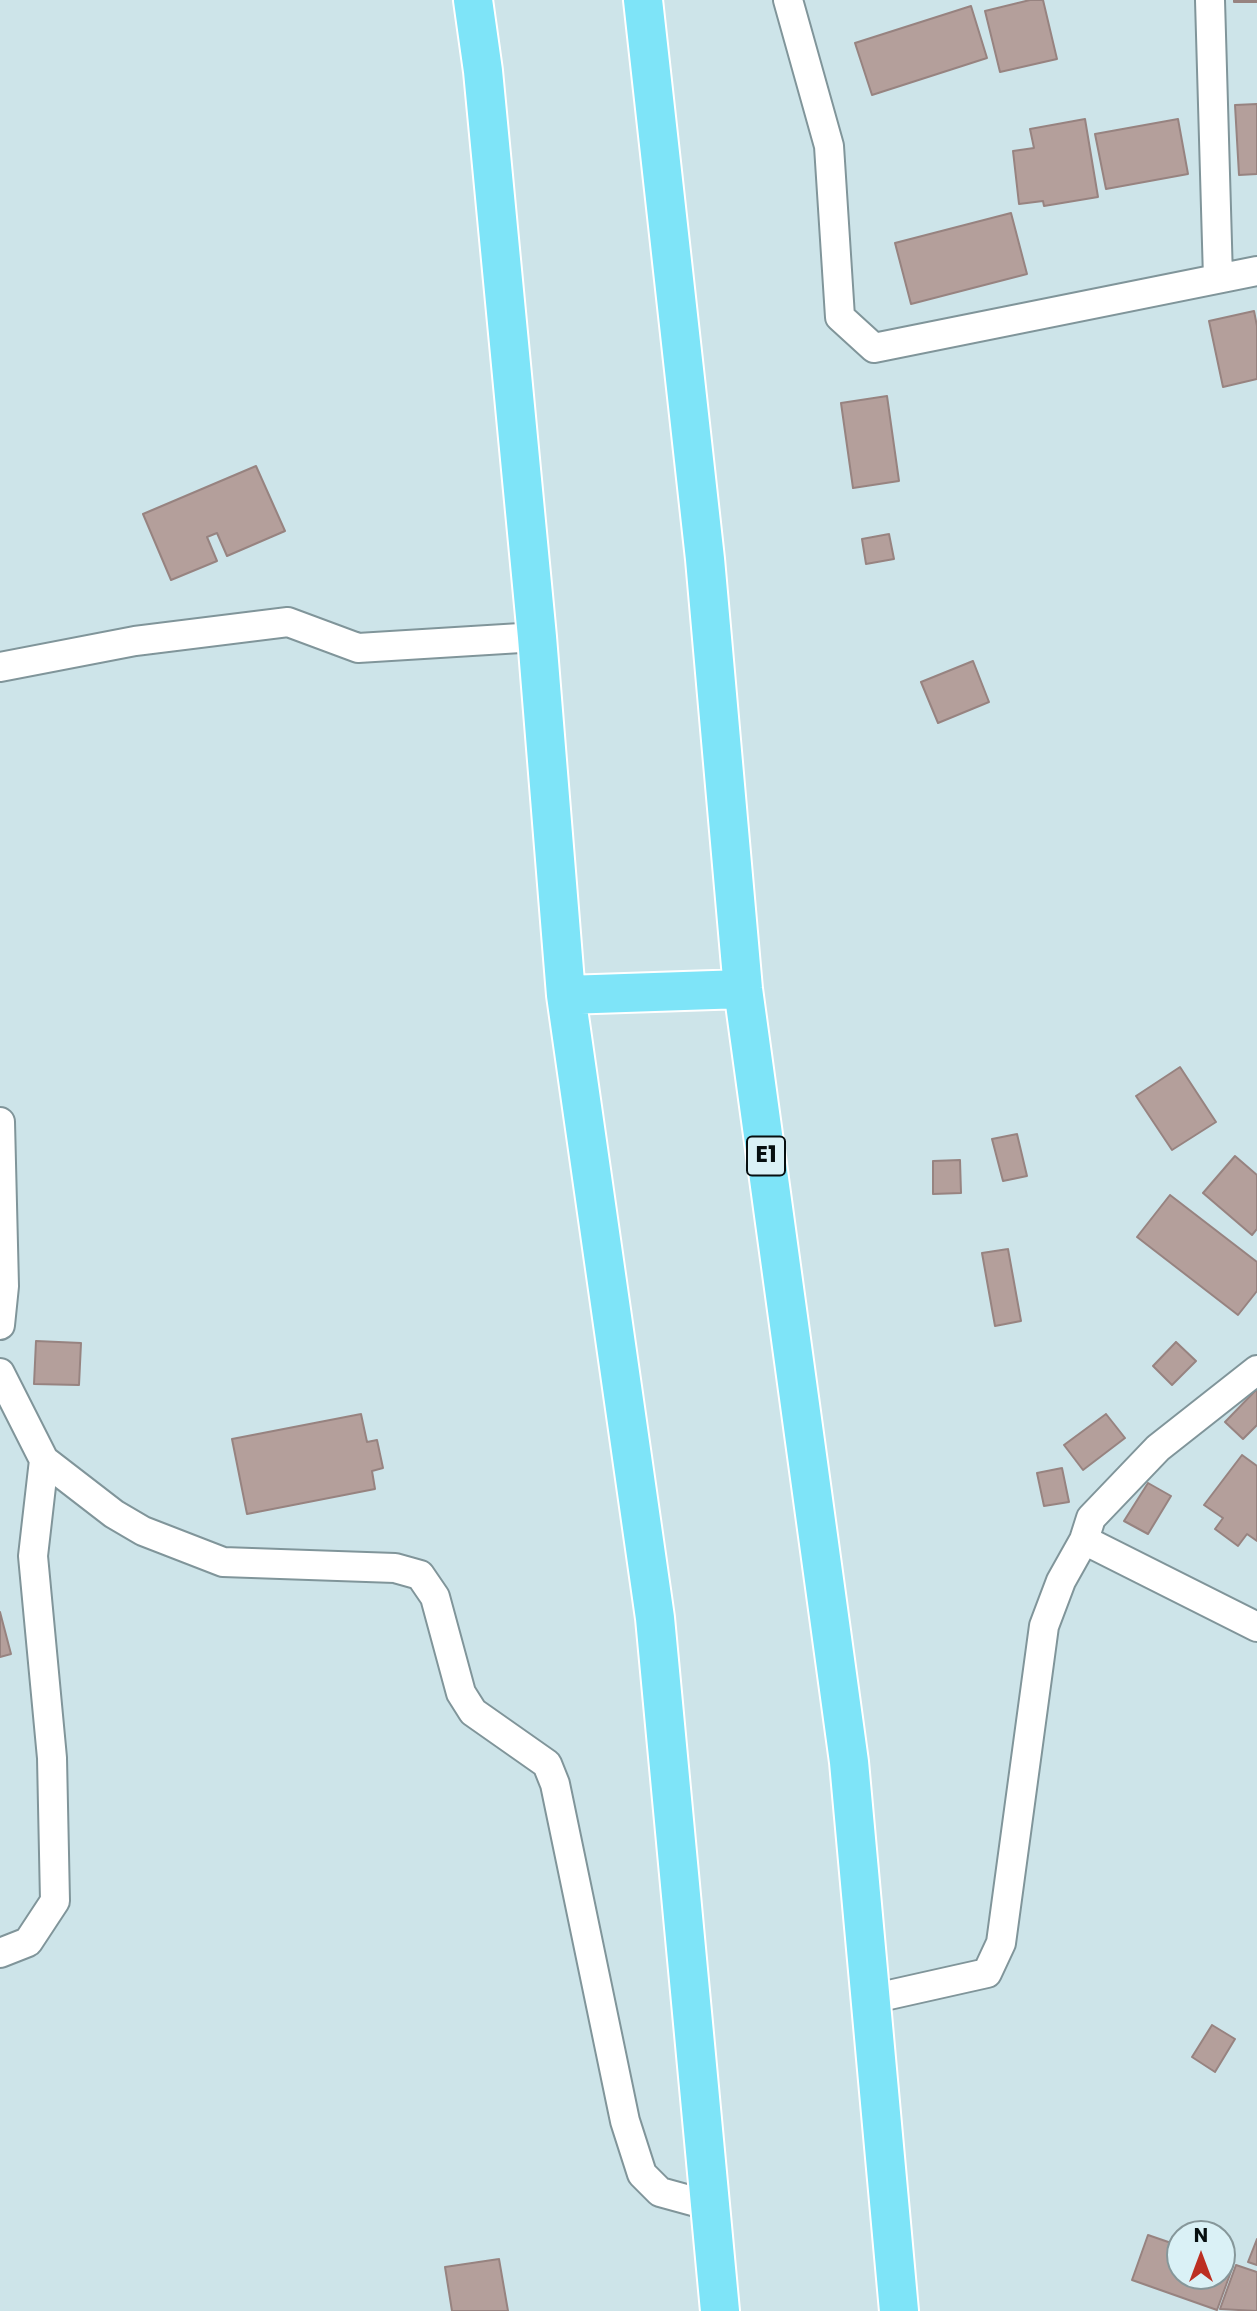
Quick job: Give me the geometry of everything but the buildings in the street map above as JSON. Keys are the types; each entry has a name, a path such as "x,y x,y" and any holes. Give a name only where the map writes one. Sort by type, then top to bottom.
{"highway":[{"path":"472,0 483,71 537,637 566,995 655,1618 720,2311"},
{"name":"E1","path":"643,0 705,559 743,989 849,1762 900,2311"},
{"path":"566,995 743,989"}],"street":[{"path":"788,0 829,145 840,317 874,348 1257,271"},
{"path":"1210,0 1218,278"},
{"path":"0,667 135,641 288,622 358,648 537,637"},
{"path":"0,1122 4,1286 0,1325"},
{"path":"871,1999 986,1973 1001,1943 1044,1626 1061,1581 1084,1540 1091,1518 1158,1448 1257,1370"},
{"path":"0,1373 44,1460 114,1514 143,1531 223,1562 395,1568 421,1575 435,1597 461,1693 473,1712 547,1764 555,1784 625,2121 642,2174 660,2192 711,2206"},
{"path":"0,1953 28,1942 55,1901 52,1758 33,1556 44,1460"},
{"path":"1084,1540 1257,1626"}]}
